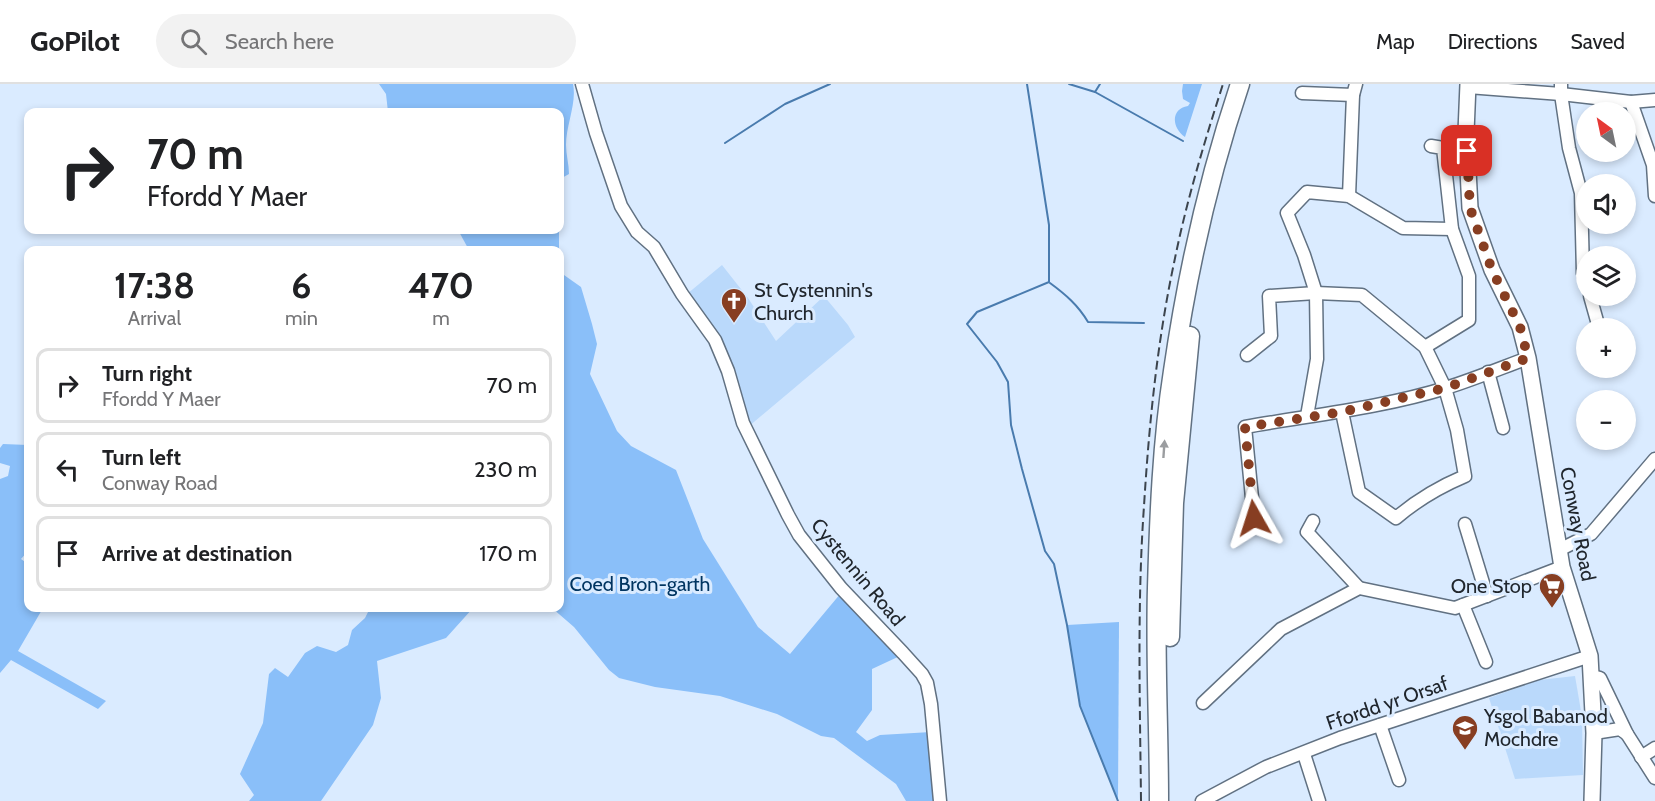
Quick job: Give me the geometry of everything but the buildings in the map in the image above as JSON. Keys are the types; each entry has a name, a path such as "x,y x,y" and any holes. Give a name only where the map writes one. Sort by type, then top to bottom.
{"highway":[{"path":"1160,801 1157,590 1164,448 1172,372 1184,298 1211,183 1222,137 1240,84"},
{"path":"1172,801 1170,613 1174,503 1185,378 1192,321 1233,139 1252,84"}],"main road":[{"name":"Conway Road","path":"1468,86 1466,132 1470,208 1492,270 1520,327 1528,358 1562,567 1590,656 1594,733 1592,801"}],"street":[{"name":"Cystennin Road","path":"582,84 621,206 637,232 654,247 720,350 742,423 793,525 841,588 903,653 927,683 932,704 940,801"},
{"path":"1468,86 1561,89 1631,102 1655,99"},
{"path":"1302,93 1355,89 1349,196"},
{"path":"1561,89 1569,148 1581,193 1582,246"},
{"path":"1636,116 1653,165 1655,196"},
{"path":"1425,347 1469,320 1469,276 1452,229 1443,148 1431,146"},
{"path":"1307,416 1317,359 1316,293 1287,213 1307,192 1349,196 1403,228 1452,229"},
{"path":"1247,355 1271,336 1269,296 1316,293 1362,295 1425,347 1445,388 1457,430 1465,476 1438,487 1414,502 1396,518 1359,492 1342,412"},
{"path":"1254,518 1245,427 1342,412 1445,388 1528,358"},
{"path":"1488,372 1503,428"},
{"path":"1559,550 1591,534 1655,459"},
{"path":"1313,521 1308,531 1359,588 1455,608 1562,567"},
{"path":"1465,524 1487,596"},
{"path":"1203,703 1281,629 1359,588"},
{"path":"1463,605 1486,662"},
{"name":"Ffordd yr Orsaf","path":"1202,801 1266,767 1340,738 1590,656"},
{"path":"1592,675 1600,678 1627,734 1655,778"},
{"path":"1380,725 1399,780"},
{"path":"1594,733 1620,729 1627,734"},
{"path":"1641,756 1655,748"},
{"path":"1304,754 1319,801"}],"shaded area":[{"path":"722,265 748,298 776,341 824,296 855,337 748,427 741,407 687,294"},
{"path":"1575,676 1582,717 1583,775 1515,779 1489,698 1539,680"}],"green space":[{"path":"379,84 573,84 574,99 566,145 569,174 564,177 564,108 388,108 386,94"},
{"path":"1183,84 1202,84 1185,137 1175,124 1178,111 1190,103 1183,99"},
{"path":"460,234 559,234 559,246 467,246"},
{"name":"Coed Bron-garth","path":"564,275 581,287 597,344 590,374 617,431 631,446 676,470 703,539 758,627 790,654 841,593 902,655 872,669 872,710 856,732 867,741 880,735 931,732 937,801 906,801 896,784 834,738 821,736 777,714 720,696 655,687 619,678 609,670 574,627 557,612 564,612"},
{"path":"3,444 24,445 24,556 21,559 24,561 24,612 41,612 18,651 106,701 98,709 11,660 0,673 0,479 8,476 10,466 0,463 0,448"},
{"path":"368,612 469,612 446,638 377,661 381,698 373,725 321,801 249,801 254,795 240,774 263,723 269,674 275,668 288,677 305,653 317,646 336,652 348,645 352,630"},
{"path":"1119,622 1118,801 1080,706 1067,625"}],"waterway":[{"path":"725,143 785,104 830,84"},
{"path":"1027,84 1049,225 1049,282 977,312 967,324 997,362 1008,382 1011,425 1045,551 1054,564 1067,625 1080,706 1118,801"},
{"path":"1069,84 1095,92 1100,84"},
{"path":"1095,92 1183,141"},
{"path":"1050,283 1071,300 1088,322 1144,323"}],"railway":[{"path":"1141,801 1140,580 1154,384 1168,293 1179,241 1196,173 1223,84"}],"place":[{"name":"St Cystennin's Church","path":"734,324"},
{"name":"One Stop","path":"1552,609"},
{"name":"Ysgol Babanod Mochdre","path":"1465,751"}],"route":[{"path":"1254,518 1245,427 1342,412 1445,388 1528,358 1520,327 1492,270 1470,208 1467,151"}]}
